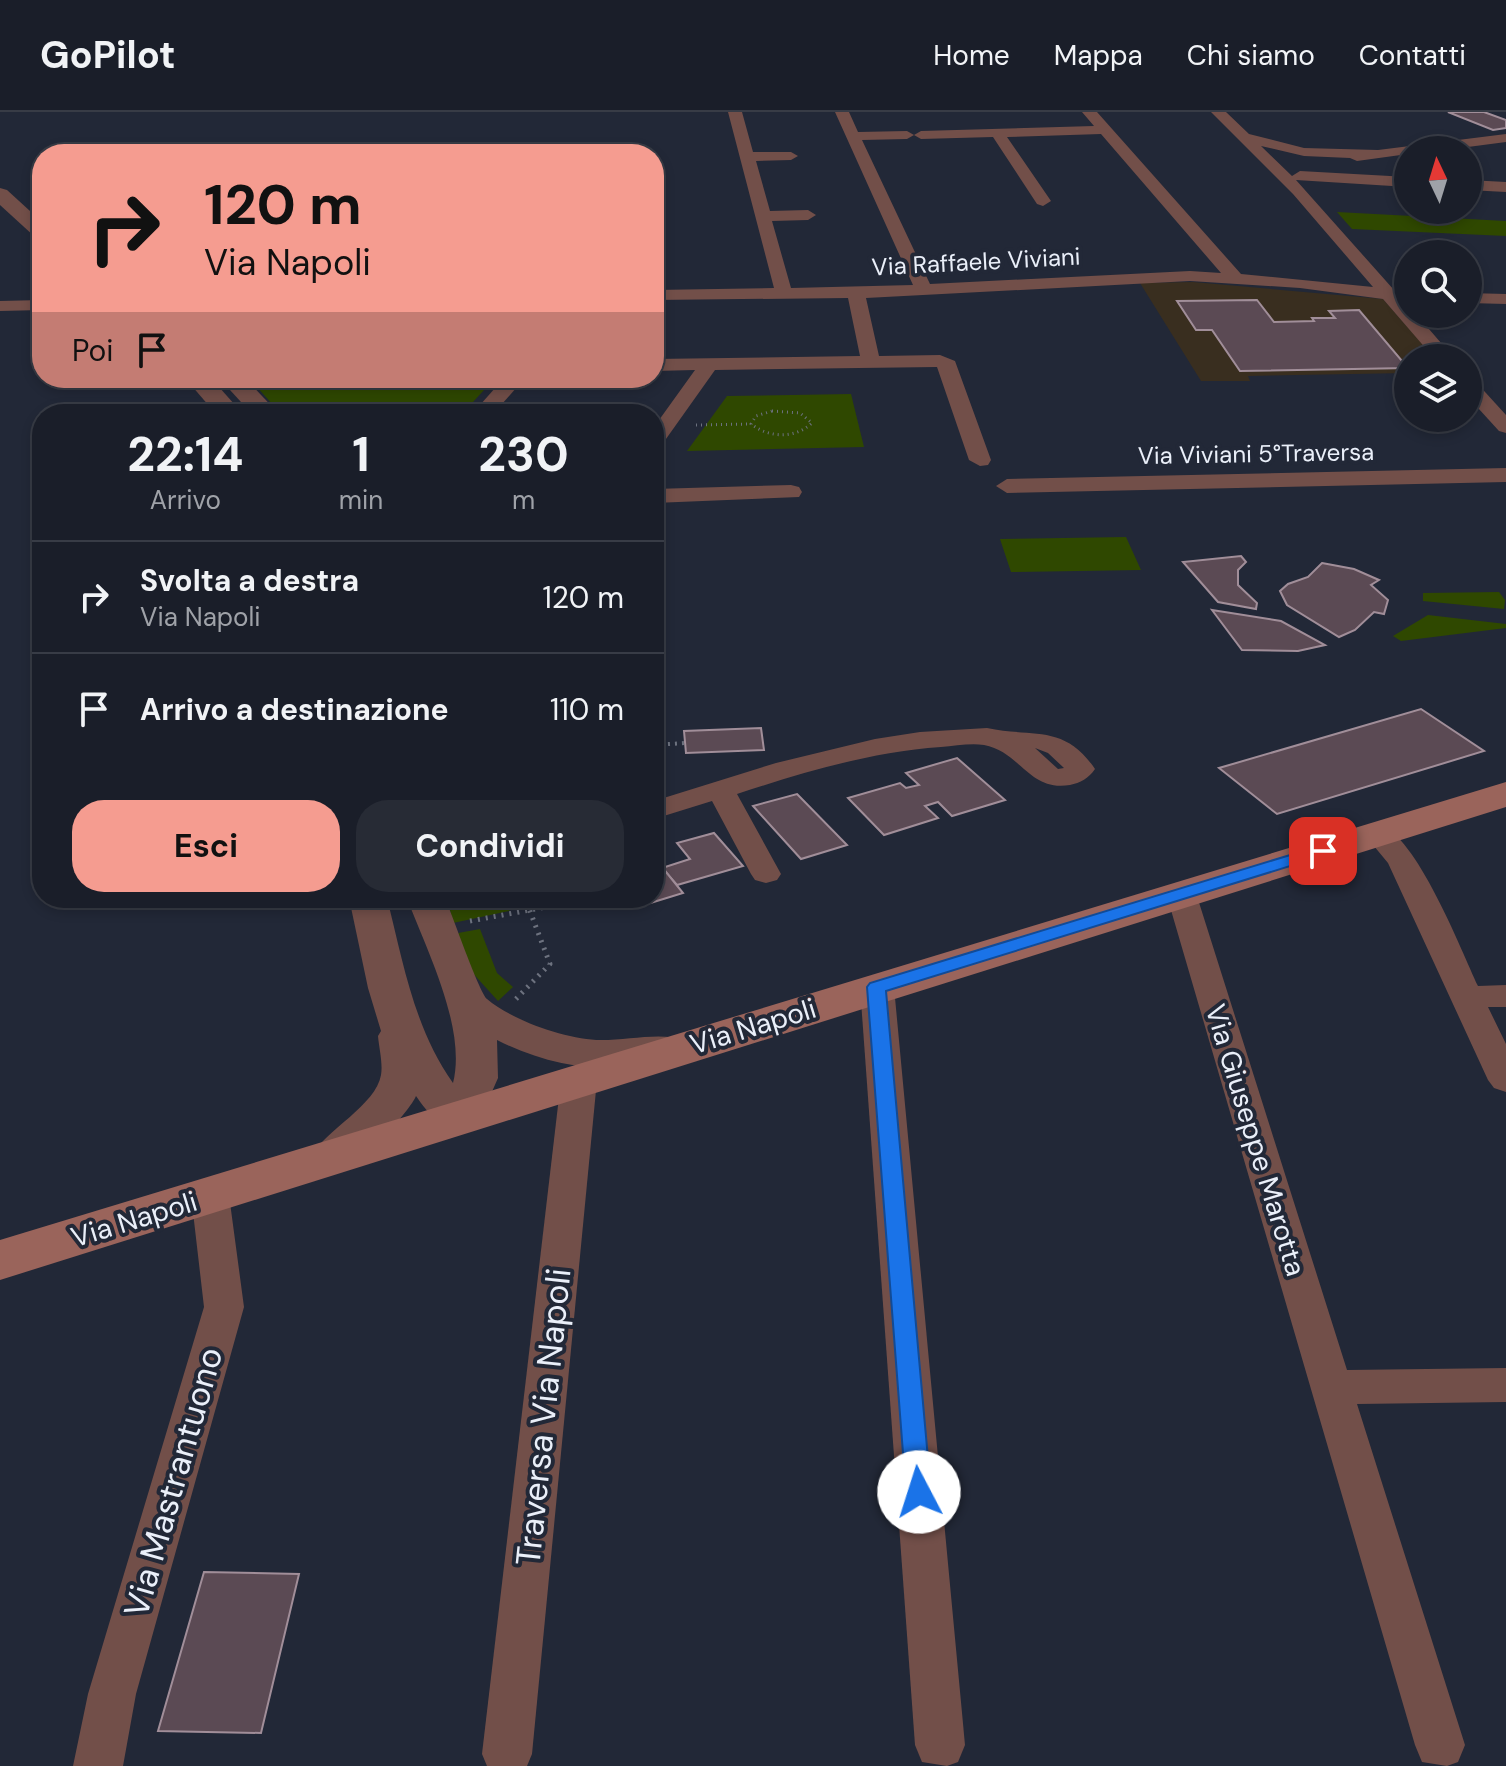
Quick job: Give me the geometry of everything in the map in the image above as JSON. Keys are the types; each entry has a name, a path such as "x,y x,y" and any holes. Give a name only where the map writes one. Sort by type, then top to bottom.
{"main road":[{"name":"Via Napoli","path":"0,1260 1506,794"}],"street":[{"path":"735,112 784,294"},
{"path":"842,112 924,289"},
{"path":"1089,112 1235,278"},
{"path":"1218,112 1300,184 1365,263 1394,292"},
{"path":"853,136 1105,130"},
{"path":"997,133 1043,201"},
{"path":"1244,137 1304,152 1377,154"},
{"path":"1482,141 1506,138"},
{"path":"1300,184 1301,170 1311,164 1394,152"},
{"path":"747,157 791,156"},
{"path":"1300,184 1394,182"},
{"path":"1482,186 1506,187"},
{"path":"0,194 32,224"},
{"path":"763,216 808,215"},
{"name":"Via Raffaele Viviani","path":"1300,283 1333,282 1365,263"},
{"name":"Via Raffaele Viviani","path":"664,295 856,293 1125,278 1235,278 1394,295"},
{"path":"856,293 871,362"},
{"path":"1482,298 1506,299"},
{"path":"0,306 32,305"},
{"path":"664,365 940,361 948,365 980,460"},
{"path":"664,428 709,364"},
{"path":"206,388 221,404"},
{"path":"241,388 256,404"},
{"path":"491,404 506,388"},
{"path":"1482,400 1506,427"},
{"name":"Via Viviani 5°Traversa","path":"1007,486 1506,475"},
{"path":"664,496 791,492"},
{"path":"664,807 880,744 924,738 987,736"},
{"path":"721,791 766,874"},
{"path":"1379,834 1402,860 1506,1080"},
{"name":"Via Giuseppe Marotta","path":"1181,893 1440,1745"},
{"path":"333,1157 392,1101 403,1075 398,1025 370,908"},
{"path":"398,1025 421,1073 437,1096 460,1117 474,1089 478,1063 467,1006 432,913"},
{"path":"877,987 940,1745"},
{"path":"1466,997 1506,996"},
{"path":"467,1006 532,1041 557,1049 579,1053 675,1050"},
{"name":"Traversa Via Napoli","path":"507,1754 579,1080"},
{"name":"Via Mastrantuono","path":"98,1766 112,1694 224,1307 210,1195"},
{"path":"1331,1387 1506,1385"}],"path":[{"path":"666,425 751,424 761,431 780,434 805,430 812,423 800,413 782,410 763,413 751,424"},
{"path":"664,744 685,743"},
{"path":"432,913 540,908"},
{"path":"512,1003 550,964 529,910"}],"shaded area":[{"path":"1193,282 1383,299 1394,311 1394,328 1409,328 1423,344 1394,344 1394,373 1248,376 1250,381 1201,381 1140,283"}],"green space":[{"path":"1337,212 1394,215 1394,224 1506,221 1506,236 1352,229"},
{"path":"258,388 486,388 471,404 272,404"},
{"path":"851,394 864,447 687,451 727,396"},
{"path":"1126,537 1141,570 1011,572 1000,539"},
{"path":"1499,592 1505,600 1504,609 1423,601 1423,593"},
{"path":"1428,615 1506,624 1506,628 1401,641 1393,636"},
{"path":"458,908 511,908 453,923 450,910"},
{"path":"480,929 497,973 513,987 498,1001 469,969 458,933"}],"building":[{"path":"1448,112 1484,112 1506,120 1506,128 1493,130"},
{"path":"1257,300 1274,322 1314,321 1312,318 1335,318 1329,311 1359,310 1394,351 1394,368 1240,371 1212,330 1196,330 1177,301"},
{"path":"1241,556 1246,562 1238,570 1238,585 1257,603 1256,609 1218,602 1183,562"},
{"path":"1322,563 1354,569 1379,580 1371,585 1388,600 1384,614 1374,612 1355,630 1339,637 1287,605 1280,591 1288,584 1308,577"},
{"path":"1212,610 1281,621 1325,645 1298,651 1242,650"},
{"path":"1421,709 1484,751 1277,814 1219,768"},
{"path":"761,728 764,750 686,753 684,731"},
{"path":"957,758 1005,800 952,816 938,802 925,806 938,818 884,835 848,798 900,783 906,788 919,785 906,773"},
{"path":"797,794 847,845 801,859 753,806"},
{"path":"714,833 743,866 677,885 664,867 690,859 677,843"},
{"path":"664,869 683,893 664,899"},
{"path":"204,1572 299,1574 261,1733 158,1731"}],"route":[{"path":"919,1492 877,987 1323,851"}]}
